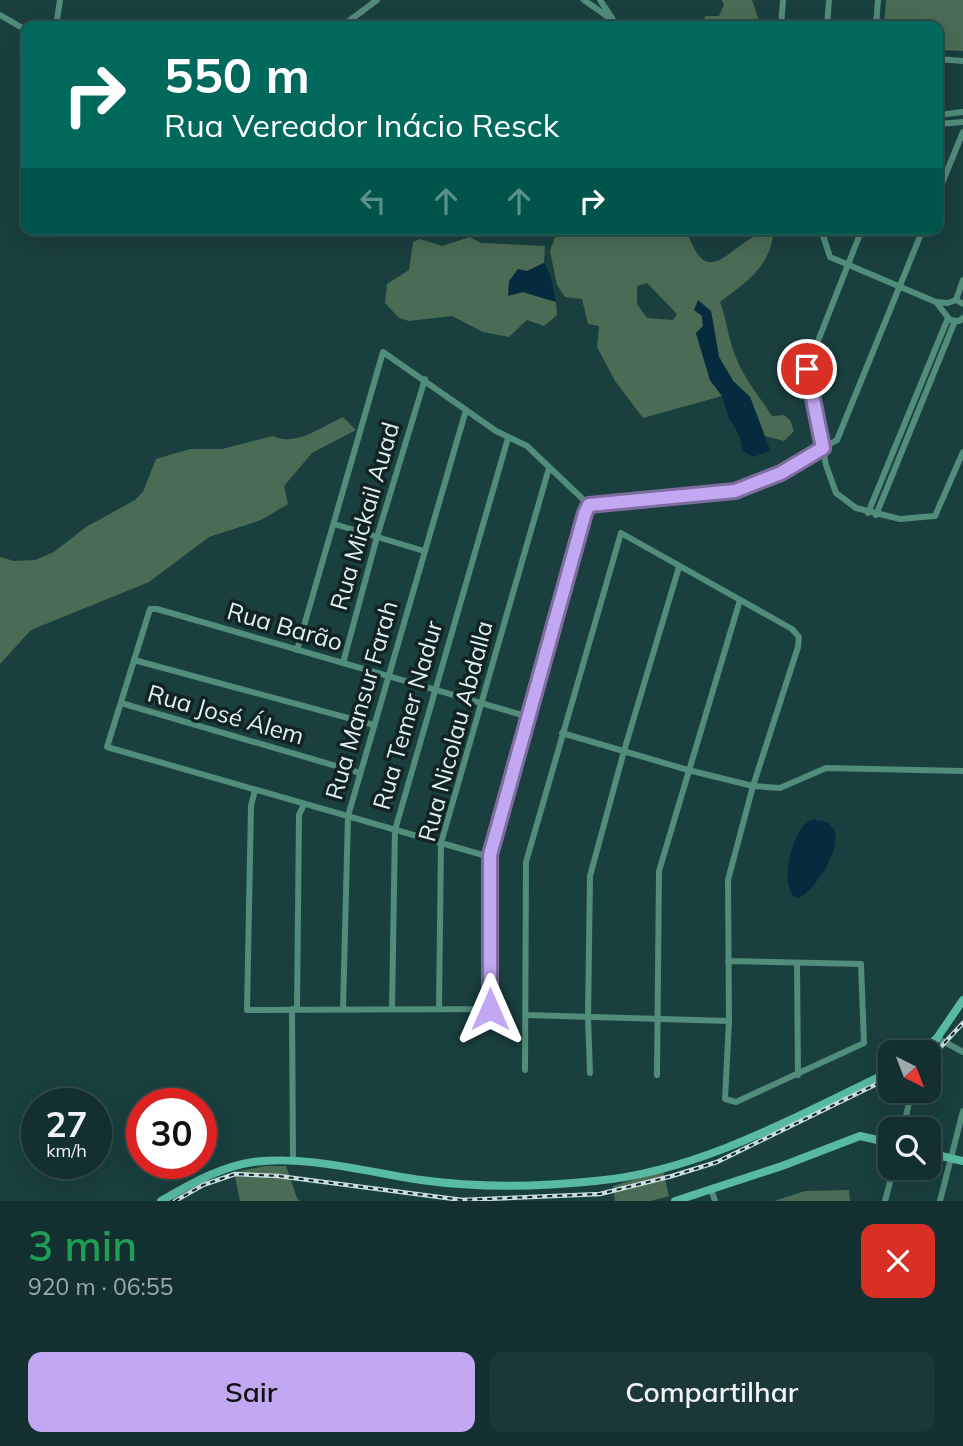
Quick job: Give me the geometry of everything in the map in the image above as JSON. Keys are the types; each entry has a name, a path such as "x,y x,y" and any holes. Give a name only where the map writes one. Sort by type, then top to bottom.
{"street":[{"path":"57,21 60,0"},
{"path":"349,21 377,0"},
{"path":"584,0 614,21"},
{"path":"600,0 616,21"},
{"path":"781,21 783,0"},
{"path":"827,21 829,0"},
{"path":"876,21 878,0"},
{"path":"0,15 21,27"},
{"path":"943,59 963,61"},
{"path":"943,114 963,112"},
{"path":"943,124 963,122"},
{"path":"943,181 963,132"},
{"path":"823,235 830,257 936,302 956,318"},
{"path":"860,235 807,369 826,465 836,493 856,508 876,515 900,519 935,516 963,452"},
{"path":"297,650 383,352 508,438 527,446 589,505 735,491 781,473 837,440 921,235"},
{"path":"876,515 956,318 956,302 963,280"},
{"path":"936,302 956,302"},
{"path":"868,513 956,318"},
{"name":"Rua Mickail Auad","path":"343,663 377,537 425,380"},
{"name":"Rua Mansur Farah","path":"343,1009 348,816 466,410"},
{"name":"Rua Temer Nadur","path":"392,1009 395,830 508,438"},
{"name":"Rua Nicolau Abdalla","path":"439,1009 441,843 549,468"},
{"path":"255,790 251,806 247,1010 490,1009 490,855 589,505"},
{"path":"334,524 424,551"},
{"path":"525,1070 526,862 621,533 792,629 799,637 753,786 728,880 728,961 729,1021 725,1099 736,1102 864,1042 861,964 728,961"},
{"path":"590,1073 590,876 679,567"},
{"path":"657,1075 659,871 740,600"},
{"name":"Rua Barão","path":"134,660 150,609 157,609 529,717"},
{"path":"374,725 134,660 107,747 490,855"},
{"name":"Rua José Álem","path":"121,703 360,773"},
{"path":"562,733 753,786 780,788 826,768 963,771"},
{"path":"293,1160 299,815 304,804"},
{"path":"797,962 797,1075"},
{"path":"963,1000 937,1038 963,1052"},
{"path":"526,1015 729,1021"},
{"path":"161,1201 214,1174 251,1163 293,1160 424,1180 489,1185 597,1181 672,1168 727,1148 878,1077"},
{"path":"940,1201 963,1111"},
{"path":"675,1201 782,1167 860,1136 878,1140"},
{"path":"941,1156 963,1161"},
{"path":"885,1201 891,1180"},
{"path":"711,1189 715,1201"}],"green space":[{"path":"722,0 752,0 759,21 704,21 705,16 719,16 724,5"},
{"path":"886,0 963,0 963,51 943,50 943,21 884,21"},
{"path":"556,235 689,235 702,259 710,262 719,260 758,235 773,236 761,266 720,302 742,371 772,416 784,415 790,420 794,431 784,441 765,436 750,397 733,381 719,357 711,311 702,316 703,326 696,333 710,380 722,396 643,418 615,381 597,347 599,326 588,324 582,299 565,297 557,285 550,251","holes":["647,283 677,314 673,320 647,318 637,304 637,286"]},
{"path":"470,237 481,243 545,246 544,263 527,271 508,295 523,292 556,302 557,315 544,326 527,320 509,337 483,332 452,316 409,321 399,318 385,303 387,284 409,270 413,242 420,239 442,246"},
{"path":"343,417 356,430 312,453 284,486 288,504 261,520 209,537 149,582 31,630 0,664 0,557 14,561 35,560 54,552 86,527 135,500 143,492 156,459 190,449 222,449 273,436 291,439"},
{"path":"265,1166 286,1166 300,1201 240,1201 234,1172"},
{"path":"663,1170 669,1196 651,1201 615,1201 613,1186"},
{"path":"849,1190 850,1201 774,1201 805,1191"}],"water":[{"path":"544,263 550,275 556,302 523,292 508,296 509,281 518,269 527,271"},
{"path":"698,300 711,311 719,357 733,381 750,397 770,450 754,457 743,451 740,437 728,416 722,396 710,380 696,333 703,326 702,316 694,310"},
{"path":"811,820 826,822 834,829 835,840 826,867 808,891 799,898 793,896 789,889 788,867 798,833"}],"railway":[{"path":"942,1046 963,1023"},
{"path":"175,1201 203,1185 235,1174 278,1176 462,1200 600,1194 717,1162 878,1083"}],"route":[{"path":"490,1009 490,855 585,513 589,505 735,491 781,473 823,448 807,369"}]}
